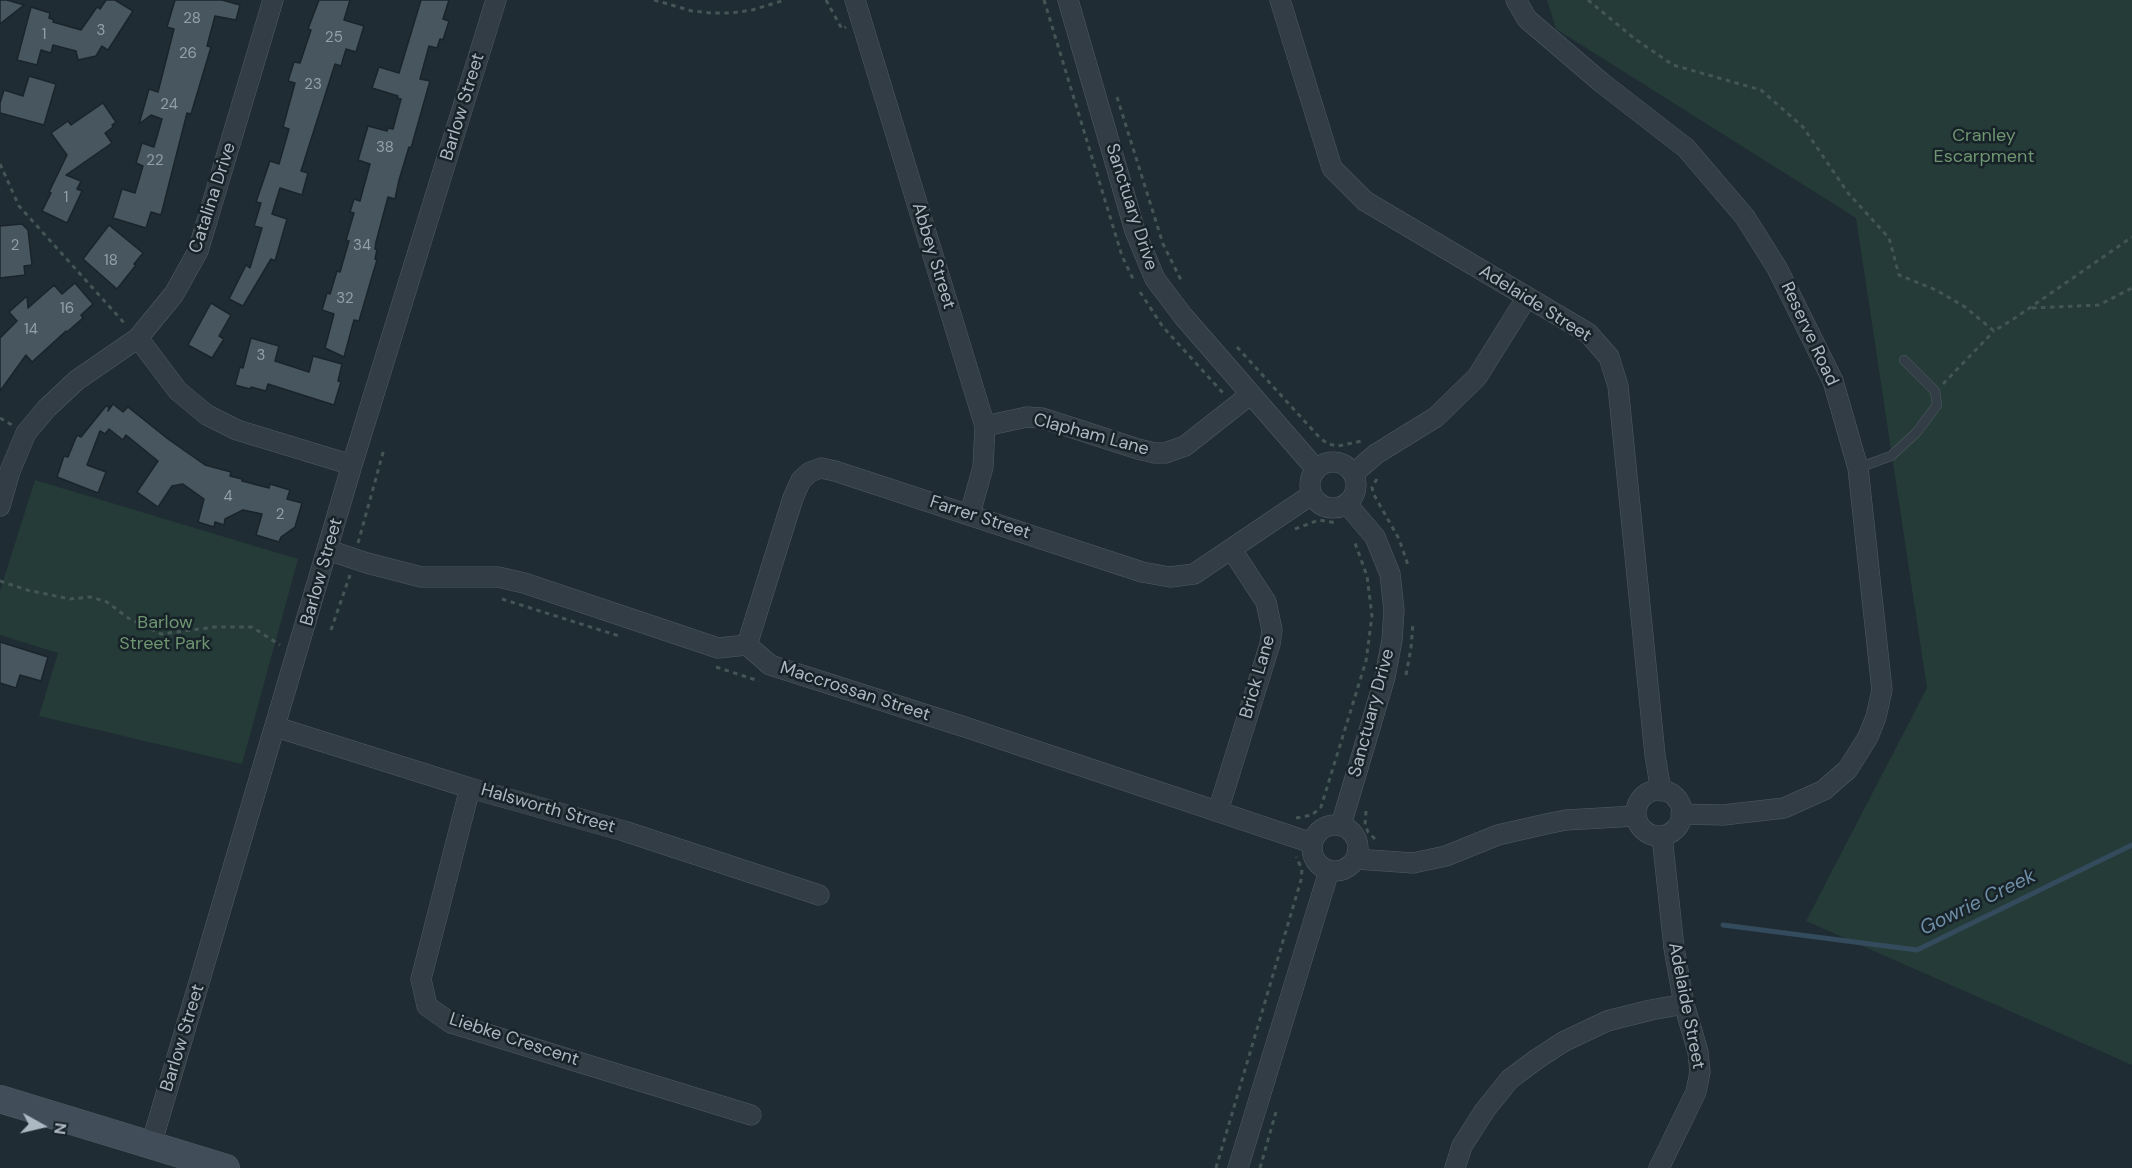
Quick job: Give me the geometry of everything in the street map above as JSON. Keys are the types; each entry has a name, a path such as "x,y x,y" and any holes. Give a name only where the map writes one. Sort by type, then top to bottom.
{"main road":[{"path":"0,1099 226,1168"}],"street":[{"name":"Catalina Drive","path":"0,506 10,471 26,433 47,408 77,380 138,338 174,294 198,251 273,0"},
{"name":"Barlow Street","path":"151,1145 352,465 496,0"},
{"name":"Abbey Street","path":"855,0 985,426 983,467 970,514"},
{"name":"Sanctuary Drive","path":"1068,0 1135,231 1155,279 1183,316 1316,469"},
{"name":"Adelaide Street","path":"1280,0 1332,168 1365,201 1588,333 1609,357 1618,386 1655,755 1661,791"},
{"name":"Reserve Road","path":"1516,0 1527,19 1602,83 1686,148 1745,217 1777,268 1833,381 1858,468 1882,690 1876,717 1868,737 1848,769 1824,789 1784,808 1724,814 1681,814"},
{"path":"1353,474 1376,454 1436,417 1477,377 1527,297"},
{"path":"138,338 178,391 207,415 237,430 352,465"},
{"name":"Clapham Lane","path":"985,426 1027,417 1042,418 1138,449 1166,453 1185,446 1251,394"},
{"path":"1339,463 1348,467 1353,474 1356,489 1354,496 1347,504 1340,508 1324,507 1311,495 1309,482 1316,469 1323,464 1339,463"},
{"name":"Farrer Street","path":"747,645 793,498 801,480 810,472 821,468 1158,576 1194,574 1311,495"},
{"name":"Sanctuary Drive","path":"1341,825 1384,677 1392,640 1394,610 1390,574 1375,537 1347,504"},
{"path":"328,550 367,564 421,577 498,577 524,583 718,648 747,645"},
{"name":"Brick Lane","path":"1218,811 1270,644 1272,630 1266,602 1232,550"},
{"name":"Maccrossan Street","path":"747,645 770,665 1312,843"},
{"name":"Halsworth Street","path":"276,727 470,788 624,831 819,895"},
{"name":"Liebke Crescent","path":"470,788 422,979 427,1006 451,1023 751,1115"},
{"path":"1654,791 1661,791 1678,801 1681,814 1678,826 1662,836 1648,834 1638,823 1636,816 1638,803 1642,797 1654,791"},
{"path":"1365,860 1358,849 1353,833 1341,825 1323,828 1317,833 1312,843 1314,860 1320,866 1329,871 1344,870 1365,860 1422,862 1446,856 1498,835 1566,820 1636,816"},
{"name":"Adelaide Street","path":"1659,1168 1685,1118 1699,1082 1698,1052 1684,1004 1672,937 1662,836"},
{"path":"1238,1168 1329,871"},
{"path":"1455,1168 1462,1146 1485,1110 1510,1079 1537,1059 1563,1042 1607,1021 1684,1004"}],"lane":[{"path":"1858,468 1891,456 1916,434 1937,405 1935,391 1904,360"}],"path":[{"path":"654,0 692,11 731,13 753,10 785,0"},
{"path":"1587,0 1635,39 1673,65 1761,90 1803,127 1848,193 1890,238 1899,275 1936,290 1965,307 1994,331"},
{"path":"1114,88 1160,236 1182,282"},
{"path":"0,164 19,206 138,338"},
{"path":"1935,391 1994,331 2132,237"},
{"path":"2030,308 2099,305 2132,288"},
{"path":"1234,344 1328,444 1338,446 1367,440 1386,470 1374,482 1373,493 1399,539 1409,572"},
{"path":"349,578 357,576"},
{"path":"0,581 59,597 70,599 91,597 107,602 128,618 162,634 214,627 252,627 286,649 298,652"},
{"path":"493,595 629,639"},
{"path":"1405,677 1411,648 1413,620"},
{"path":"708,665 764,683"},
{"path":"1365,860 1378,842 1368,832 1365,825 1367,806"},
{"path":"1260,1168 1276,1111"}],"green space":[{"name":"Cranley Escarpment","path":"1547,0 2132,0 2132,1065 1806,921 1927,688 1856,218 1556,29"},
{"name":"Barlow Street Park","path":"35,480 298,559 242,764 39,716 58,653 0,635 0,591"}],"building":[{"path":"0,0 7,0 24,5 0,24"},
{"path":"106,0 115,0 133,11 108,50 102,46 96,56 78,60 76,51 53,45 51,53 41,50 37,65 17,60 31,7 50,13 49,18 54,20 53,22 81,30 97,7 100,9"},
{"path":"175,0 222,0 240,5 236,20 215,16 207,46 211,47 191,114 187,113 161,215 151,212 146,228 113,218 122,189 135,193 143,166 136,163 142,143 154,147 162,119 151,115 139,124 149,89 158,92 174,29 167,27"},
{"path":"319,0 350,0 344,20 364,26 356,52 346,49 341,66 335,64 301,171 308,173 302,195 280,188 272,214 287,219 275,261 271,259 243,306 229,299 246,265 250,268 262,228 254,226 261,203 256,202 270,161 279,164 289,129 283,127 295,83 288,81 294,62 300,63 311,30 308,29"},
{"path":"421,0 449,0 443,19 449,21 443,40 440,39 437,48 429,46 420,79 430,81 395,199 388,197 376,242 375,259 377,260 359,321 354,320 344,357 325,348 334,314 322,310 337,271 340,272 354,213 350,212 354,199 360,201 370,164 358,160 368,126 387,131 388,128 393,129 401,99 372,88 379,67 399,73"},
{"path":"29,76 56,84 44,125 0,113 4,90 23,96"},
{"path":"103,103 116,122 105,133 112,143 66,175 81,181 77,189 82,191 67,223 42,211 67,155 51,133 68,121 71,125"},
{"path":"22,224 28,230 32,265 24,266 25,275 0,278 0,226"},
{"path":"109,225 143,253 117,289 83,259"},
{"path":"75,283 93,304 81,315 83,318 32,362 26,355 0,391 0,338 17,321 9,312 27,296 28,308 54,285 62,294"},
{"path":"211,303 231,315 219,336 224,339 212,358 188,345"},
{"path":"251,338 279,346 275,361 309,372 313,356 342,364 338,381 341,382 334,405 268,384 266,391 235,385 240,367 243,368"},
{"path":"113,404 123,412 128,407 205,465 231,472 230,476 242,479 242,481 269,488 270,484 290,490 287,499 302,503 295,527 281,537 279,542 256,535 262,514 243,510 225,519 224,525 215,522 214,527 198,522 204,499 183,484 172,486 158,507 137,492 158,461 126,435 123,440 109,429 105,434 100,431 87,465 106,472 98,493 57,477 64,456 68,457 77,435 81,437 106,406 109,407 108,411"},
{"path":"0,642 48,657 41,681 20,675 16,688 0,683"}],"waterway":[{"name":"Gowrie Creek","path":"1723,925 1917,950 2132,845"}]}
